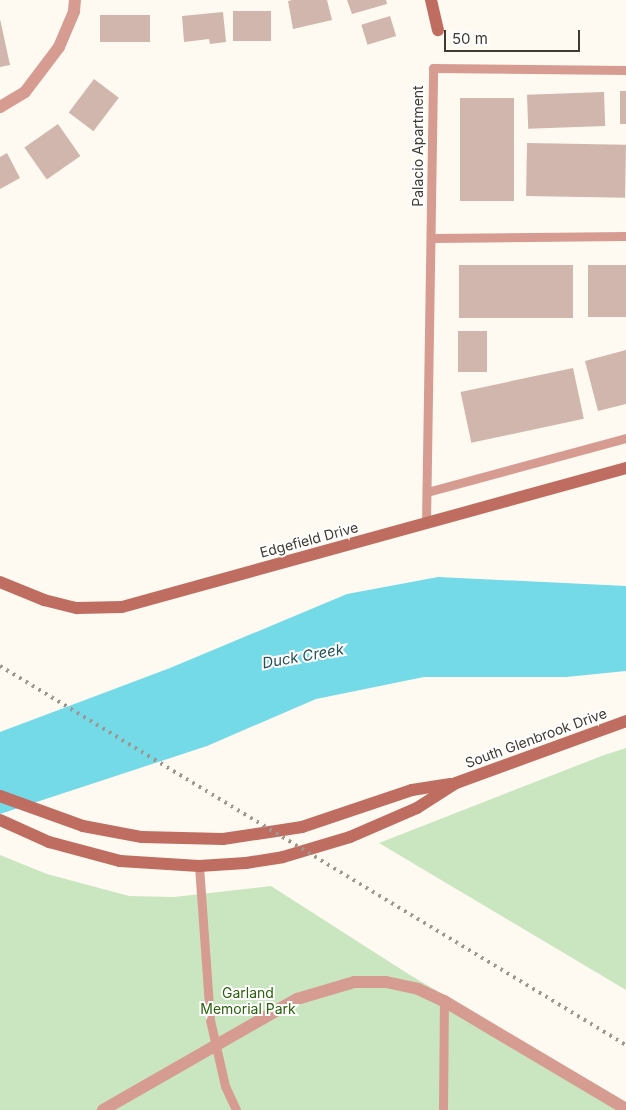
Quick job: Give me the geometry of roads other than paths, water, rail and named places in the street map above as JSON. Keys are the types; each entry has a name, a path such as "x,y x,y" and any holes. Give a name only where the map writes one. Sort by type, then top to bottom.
{"street":[{"path":"0,107 25,92 59,47 74,11 74,0"},
{"path":"431,0 438,30"},
{"name":"Edgefield Drive","path":"0,582 44,600 77,608 122,607 626,468"},
{"name":"South Glenbrook Drive","path":"0,796 83,826 142,837 231,838 302,827 412,790 456,783 626,720"},
{"name":"South Glenbrook Drive","path":"0,820 49,842 120,861 199,866 283,857 350,836 417,808 456,783"},
{"path":"103,1110 297,999 354,982 386,982 418,989 444,1001 626,1109"}],"lane":[{"name":"Palacio Apartment","path":"426,523 432,238 433,68 626,70"},
{"path":"432,238 626,236"},
{"path":"427,492 626,438"},
{"path":"199,866 210,1020 225,1086 236,1110"},
{"path":"443,1110 444,1001"}],"water":[{"name":"Duck Creek","path":"438,577 626,586 626,671 566,677 424,677 316,699 207,746 0,814 0,732 170,668 347,594"}],"railway":[{"path":"0,666 626,1045"}],"park label":[{"name":"Garland Memorial Park","path":"248,1002"}]}
